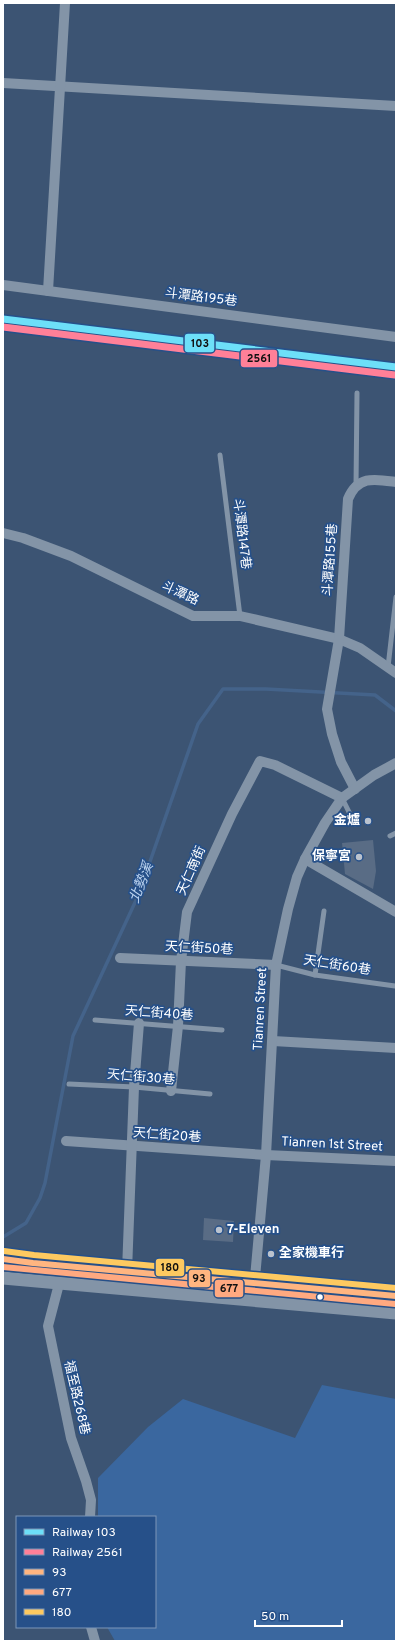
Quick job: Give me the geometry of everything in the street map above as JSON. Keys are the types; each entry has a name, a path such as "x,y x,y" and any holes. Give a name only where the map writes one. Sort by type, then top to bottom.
{"street":[{"path":"48,291 65,3"},
{"path":"3,83 396,106"},
{"name":"斗潭路195巷","path":"3,285 396,337"},
{"path":"356,486 364,480 374,479 396,482"},
{"name":"斗潭路155巷","path":"355,789 341,762 332,734 327,710 339,639 348,499 356,486"},
{"name":"斗潭路","path":"3,533 23,538 71,556 194,616 240,616 339,639 360,648 392,670"},
{"name":"天仁南街","path":"171,1091 178,1026 181,961 188,912 232,814 260,761 275,765 342,798"},
{"name":"Tianren Street","path":"253,1300 266,1155 276,965 297,877 325,823 342,798 374,775 396,763"},
{"path":"306,859 396,912"},
{"name":"天仁街50巷","path":"120,958 276,965"},
{"path":"127,1271 133,1147 134,1087 139,1024"},
{"path":"273,1041 396,1048"},
{"name":"天仁街20巷","path":"66,1141 133,1147 266,1155"},
{"name":"Tianren 1st Street","path":"266,1155 396,1161"},
{"path":"3,1259 396,1296"},
{"path":"3,1278 396,1313"},
{"name":"福至路268巷","path":"59,1284 48,1326 71,1438 91,1500 90,1516"},
{"path":"91,1628 95,1641"}],"lane":[{"name":"斗潭路155巷","path":"356,486 357,392"},
{"name":"斗潭路147巷","path":"220,455 240,616"},
{"path":"392,670 396,597"},
{"path":"342,798 355,824"},
{"path":"390,836 396,833"},
{"path":"315,975 324,911"},
{"name":"天仁街60巷","path":"276,965 315,975 395,986"},
{"name":"天仁街40巷","path":"95,1020 222,1030"},
{"name":"天仁街30巷","path":"69,1084 134,1087 210,1094"}],"shaded area":[{"path":"322,1385 396,1399 396,1641 115,1641 108,1628 156,1628 156,1516 98,1516 98,1478 148,1427 183,1399 295,1438"}],"building":[{"name":"保寧宮","path":"373,840 376,871 373,889 345,874 342,843"},
{"name":"7-Eleven","path":"204,1218 234,1221 233,1242 203,1240"}],"waterway":[{"name":"北勢溪","path":"3,1237 26,1223 40,1198 45,1183 73,1036 138,896 198,724 223,689 266,689 375,695 396,711"}],"rail line":[{"name":"103","path":"3,319 396,367"},
{"name":"2561","path":"3,327 395,375"}],"transit line":[{"name":"180","path":"4,1251 396,1288"},
{"name":"93","path":"3,1259 396,1296"},
{"name":"677","path":"3,1267 395,1304"}],"place":[{"name":"金爐","path":"368,821"},
{"name":"保寧宮","path":"359,857"},
{"name":"7-Eleven","path":"219,1230"},
{"name":"全家機車行","path":"271,1254"}]}
